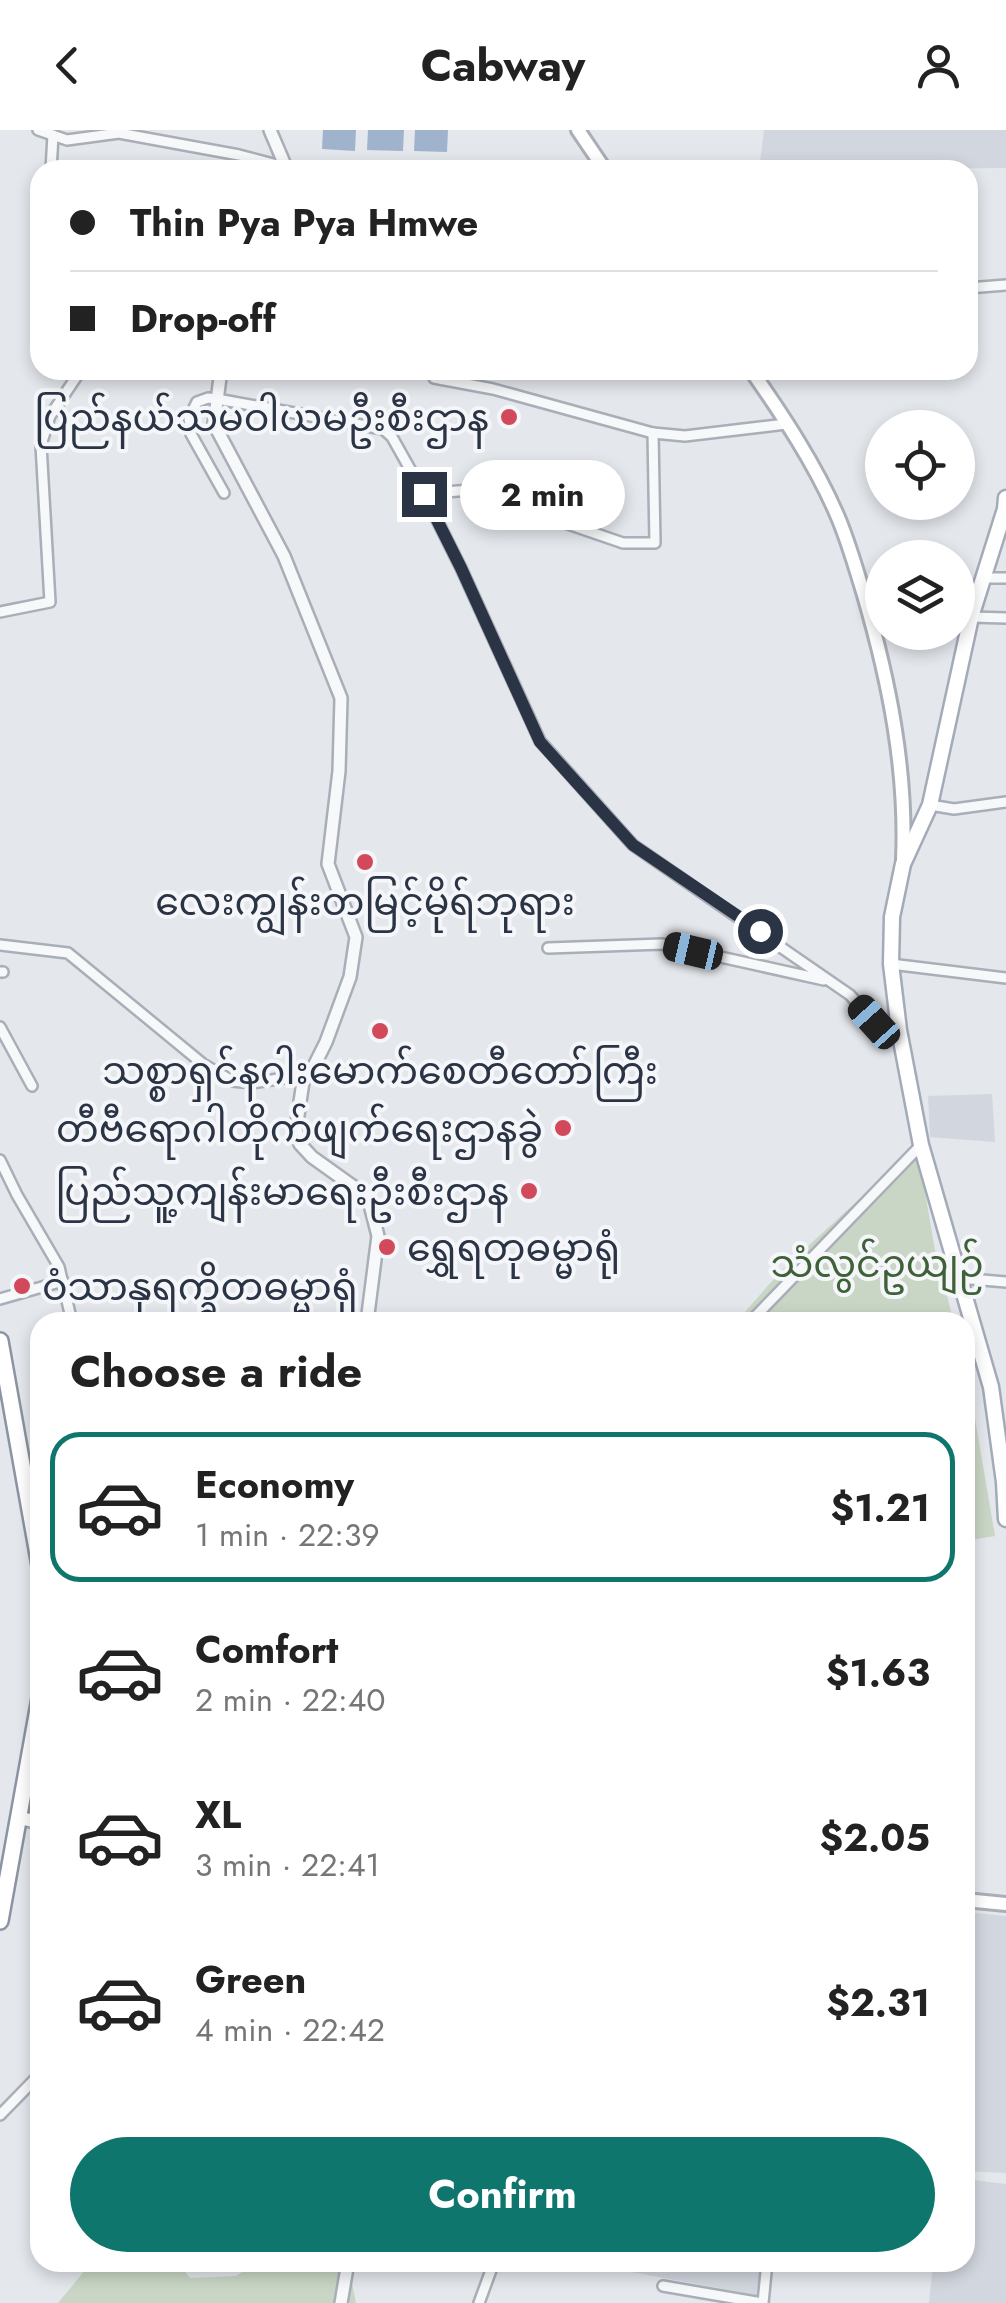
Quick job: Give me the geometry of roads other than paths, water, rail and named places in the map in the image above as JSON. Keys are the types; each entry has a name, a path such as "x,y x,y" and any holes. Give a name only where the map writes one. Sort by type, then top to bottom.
{"highway":[{"path":"0,1341 30,1510"},
{"path":"0,1920 30,1755"}],"main road":[{"path":"578,130 599,160"},
{"path":"757,380 816,472 838,517 874,632 893,711 905,817 903,864 892,917 891,964 899,1030 921,1145 968,1312"},
{"path":"975,606 982,578 1001,538 1006,506"},
{"path":"903,864 930,805 965,650"},
{"path":"975,1334 991,1387 1006,1519"},
{"path":"19,1818 30,1820"},
{"path":"975,1901 1006,1904"}],"street":[{"path":"38,130 68,140 119,133 255,160"},
{"path":"270,130 285,160"},
{"path":"52,160 53,136"},
{"path":"978,287 1006,285"},
{"path":"0,612 50,602 41,445 50,416 74,380"},
{"path":"0,945 68,953 203,1064 232,1081 304,1075 314,1066 326,1042 350,977 356,936 328,864 339,771 341,698 284,556 214,424 220,380"},
{"path":"445,380 493,389 654,433 685,436 786,424"},
{"path":"224,493 191,434 188,418 197,402 217,399 383,429 392,437 424,494 540,742 633,845 850,995 874,1022 899,1030"},
{"path":"424,494 469,490 623,543 655,544 654,433"},
{"path":"982,578 1006,578"},
{"path":"975,618 1006,618"},
{"path":"930,805 954,809 1006,802"},
{"path":"548,948 662,944 827,980"},
{"path":"891,964 1006,978"},
{"path":"0,1027 32,1086"},
{"path":"304,1075 296,1129 300,1144 312,1157 368,1196 378,1236 368,1312"},
{"path":"760,1312 921,1145"},
{"path":"0,1160 59,1267 70,1312"},
{"path":"958,1278 1006,1282"},
{"path":"0,1300 64,1281"},
{"path":"0,2114 30,2084"},
{"path":"341,2303 346,2272"},
{"path":"479,2303 490,2272"},
{"path":"663,2286 762,2303 766,2272"}],"water":[{"path":"323,130 356,130 355,151 322,149"},
{"path":"368,130 404,130 403,151 367,150"},
{"path":"415,130 448,130 447,152 414,151"}],"place":[{"name":"ပြည်နယ်သမဝါယမဦးစီးဌာန","path":"509,417"},
{"name":"လေးကျွန်းတမြင့်မိုရ်ဘုရား","path":"365,862"},
{"name":"သစ္စာရှင်နဂါးမောက်စေတီတော်ကြီး","path":"380,1031"},
{"name":"တီဗီရောဂါတိုက်ဖျက်ရေးဌာနခွဲ","path":"563,1128"},
{"name":"ပြည်သူ့ကျန်းမာရေးဦးစီးဌာန","path":"529,1191"},
{"name":"ရွှေရတုဓမ္မာရုံ","path":"387,1247"},
{"name":"ဝံသာနုရက္ခိတဓမ္မာရုံ","path":"22,1286"}],"park label":[{"name":"သံလွင်ဥယျဉ်","path":"877,1263"}]}
